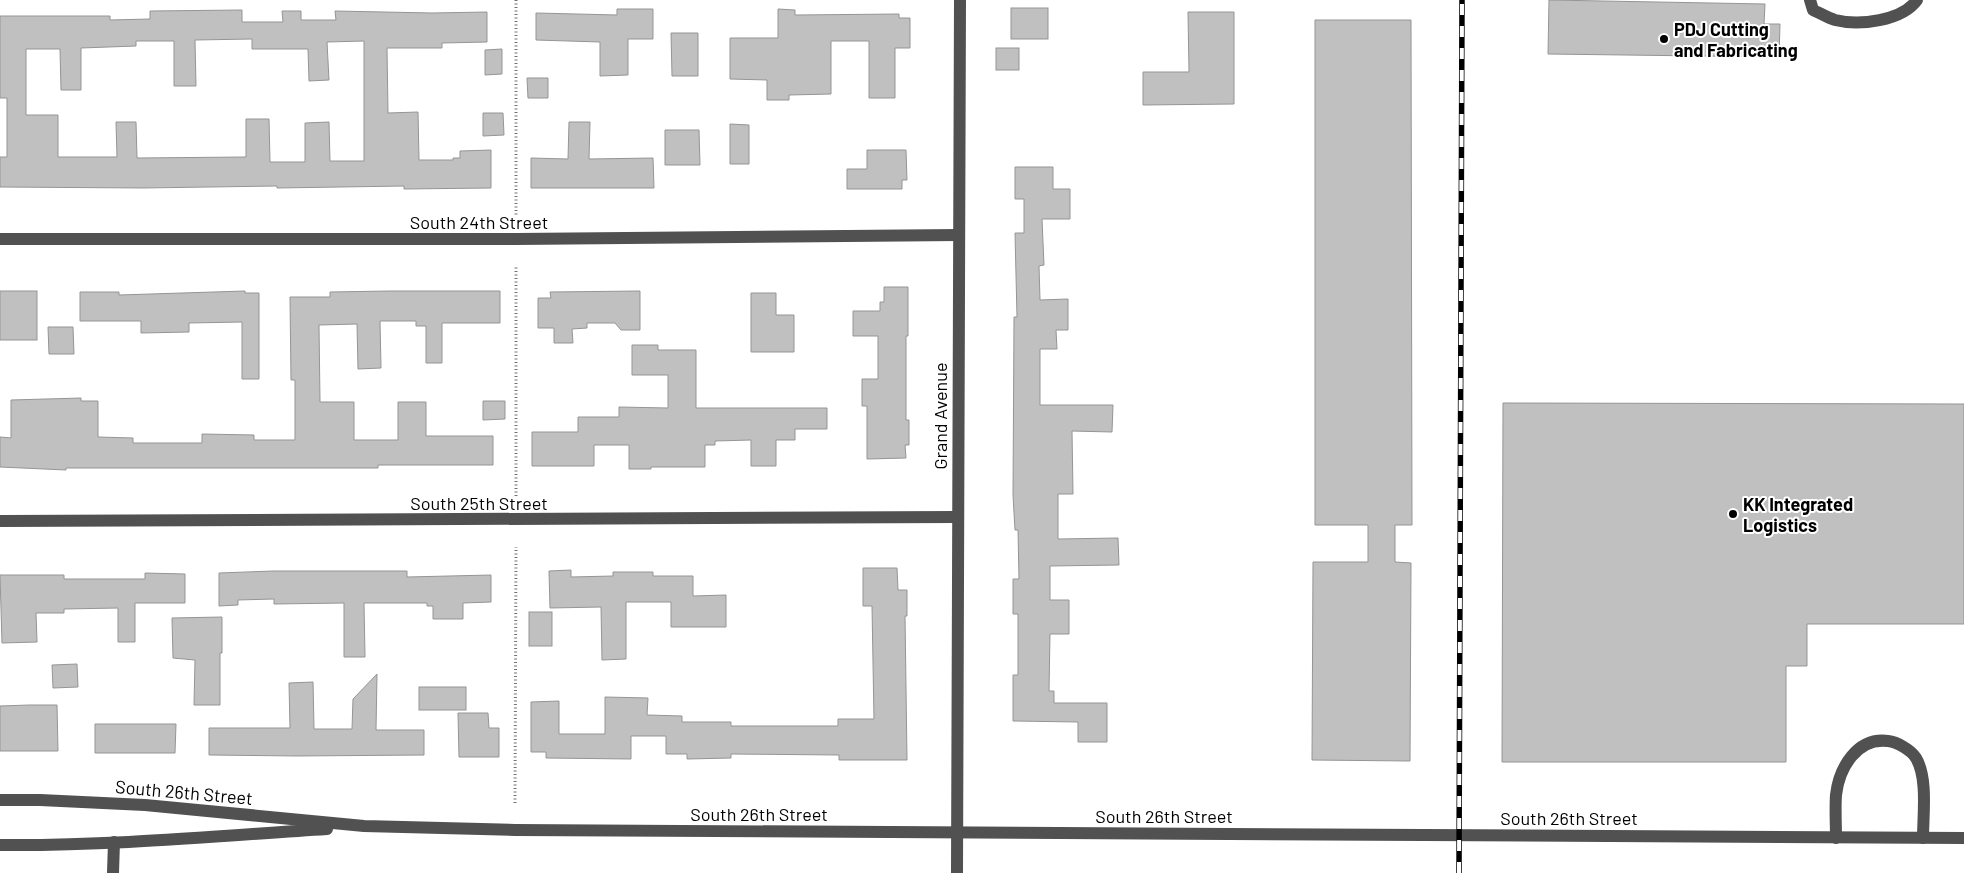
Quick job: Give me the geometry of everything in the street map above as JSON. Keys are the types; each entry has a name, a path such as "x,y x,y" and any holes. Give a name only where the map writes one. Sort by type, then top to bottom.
{"street":[{"name":"Grand Avenue","path":"957,873 960,0"},
{"path":"1810,0 1814,10 1835,20 1860,23 1889,19 1917,0"},
{"name":"South 24th Street","path":"0,239 526,239 958,235"},
{"name":"South 25th Street","path":"0,521 958,517"},
{"path":"1836,838 1836,794 1842,769 1859,746 1879,740 1896,742 1916,757 1922,777 1923,838"},
{"name":"South 26th Street","path":"0,800 145,805 364,826 524,830 1964,838"},
{"name":"South 26th Street","path":"0,845 48,846 364,826"},
{"path":"113,873 114,842"}],"path":[{"path":"516,0 516,215"},
{"path":"516,267 516,496"},
{"path":"515,803 516,547"}],"building":[{"name":"PDJ Cutting and Fabricating","path":"1549,0 1765,4 1764,24 1780,24 1779,57 1548,54"},
{"path":"1011,8 1048,8 1048,39 1011,39"},
{"path":"617,9 653,9 653,39 628,39 628,75 600,76 600,42 536,40 536,13 617,15"},
{"path":"778,9 795,10 795,15 899,14 899,18 910,18 910,48 895,48 895,98 869,98 869,41 831,41 831,94 789,95 789,100 767,100 767,80 730,79 730,38 778,38"},
{"path":"242,10 242,22 283,22 282,11 301,11 301,20 336,20 335,11 487,12 487,42 442,43 442,48 387,48 388,113 418,112 419,160 453,160 453,158 460,158 460,151 491,150 491,188 404,189 404,186 277,188 277,186 143,188 0,187 0,157 7,157 7,98 0,98 0,16 110,16 110,20 150,19 150,11","holes":["252,39 252,49 308,49 309,81 329,80 327,42 364,41 364,161 330,161 329,122 305,123 305,162 270,162 269,119 246,119 246,157 137,158 136,122 116,122 117,157 58,157 58,115 26,115 26,49 60,49 61,90 81,90 81,48 136,46 136,41 174,41 174,86 196,86 195,40"]},
{"path":"1188,12 1234,12 1234,104 1143,105 1143,72 1189,72"},
{"path":"1315,20 1411,20 1412,525 1395,525 1395,562 1411,563 1410,761 1312,760 1313,562 1368,562 1368,525 1315,525"},
{"path":"671,33 698,33 698,76 672,76"},
{"path":"996,48 1019,48 1019,70 996,70"},
{"path":"502,49 502,74 485,75 485,50"},
{"path":"527,78 548,78 548,98 528,98"},
{"path":"483,113 503,113 504,135 483,136"},
{"path":"569,122 590,122 589,159 653,158 654,188 531,188 531,158 568,159"},
{"path":"730,124 749,125 749,164 730,164"},
{"path":"665,130 699,130 700,165 665,165"},
{"path":"867,150 906,150 907,180 902,180 902,189 847,189 847,169 867,169"},
{"path":"1015,167 1053,167 1053,189 1070,189 1070,219 1042,219 1044,265 1039,266 1040,300 1068,299 1068,330 1056,330 1057,349 1040,349 1040,405 1113,405 1112,432 1072,431 1073,494 1058,494 1058,539 1118,538 1119,565 1050,566 1050,600 1069,600 1069,634 1050,634 1049,691 1054,691 1054,703 1107,703 1107,742 1078,742 1078,722 1013,721 1013,675 1018,675 1018,614 1013,614 1013,579 1019,579 1018,530 1015,530 1013,495 1014,317 1017,317 1015,233 1024,233 1024,199 1015,199"},
{"path":"884,287 908,287 906,420 909,420 909,445 905,445 906,458 867,459 867,406 862,406 862,379 878,379 878,336 853,336 853,311 880,311 880,302 884,302"},
{"path":"0,291 37,291 37,340 0,340"},
{"path":"245,291 245,293 259,293 259,379 242,379 242,322 189,323 189,332 141,333 141,321 80,321 80,292 119,292 119,295"},
{"path":"500,291 500,323 442,323 442,363 426,363 426,326 416,326 416,321 380,321 381,368 358,369 357,324 319,325 320,402 354,402 354,440 398,440 398,402 426,402 426,436 493,436 493,465 378,465 378,468 66,468 66,470 0,467 0,437 11,438 11,400 81,398 81,401 98,401 98,437 133,438 133,443 202,443 202,434 254,435 254,440 295,440 295,380 291,380 290,297 330,297 330,292"},
{"path":"640,291 640,330 621,330 615,323 587,323 587,328 572,329 573,343 554,343 554,328 538,328 538,298 551,298 550,292"},
{"path":"751,293 776,293 776,315 794,315 794,352 751,352"},
{"path":"48,327 73,327 74,354 49,354"},
{"path":"632,345 658,345 658,350 696,350 696,408 827,408 827,429 795,429 795,440 776,440 776,466 751,466 751,440 715,441 715,445 705,445 705,467 629,469 629,445 594,445 594,466 532,466 532,432 578,432 578,417 619,417 619,407 668,408 668,375 632,375"},
{"path":"483,401 505,401 505,419 483,420"},
{"name":"KK Integrated Logistics","path":"1503,403 1964,404 1964,624 1807,624 1807,666 1786,666 1786,762 1502,762"},
{"path":"863,568 897,568 898,590 907,590 907,616 905,616 907,760 839,760 839,755 731,754 731,758 687,759 687,754 666,754 666,736 631,736 631,759 546,758 546,752 531,752 531,702 559,701 559,734 605,734 605,697 648,698 647,715 682,716 682,722 731,722 731,726 838,726 838,719 874,719 872,606 863,606"},
{"path":"571,570 571,577 613,576 613,572 653,572 653,576 693,576 693,596 726,595 726,627 671,627 671,602 626,602 626,659 602,660 601,607 550,608 549,571"},
{"path":"407,571 407,577 491,575 491,602 463,603 463,619 433,619 433,606 427,606 427,603 364,603 365,657 344,657 344,603 274,604 274,599 238,600 238,605 219,606 219,573"},
{"path":"145,573 185,574 185,603 135,603 135,642 118,642 118,608 64,609 64,613 36,613 37,642 2,643 0,575 64,575 64,579 145,579"},
{"path":"529,612 552,612 552,646 529,646"},
{"path":"222,617 220,705 194,705 195,660 173,658 172,618"},
{"path":"77,664 78,687 53,688 52,665"},
{"path":"377,674 376,730 424,730 424,755 209,755 209,728 290,728 289,683 313,682 314,729 352,729 353,699"},
{"path":"419,687 466,687 466,710 419,710"},
{"path":"57,705 58,751 0,751 0,706"},
{"path":"458,713 488,713 489,728 499,728 499,757 459,757"},
{"path":"95,724 176,724 175,753 95,753"}],"railway":[{"path":"1459,873 1462,0"}],"place":[{"name":"PDJ Cutting and Fabricating","path":"1664,39"},
{"name":"KK Integrated Logistics","path":"1733,514"}]}
